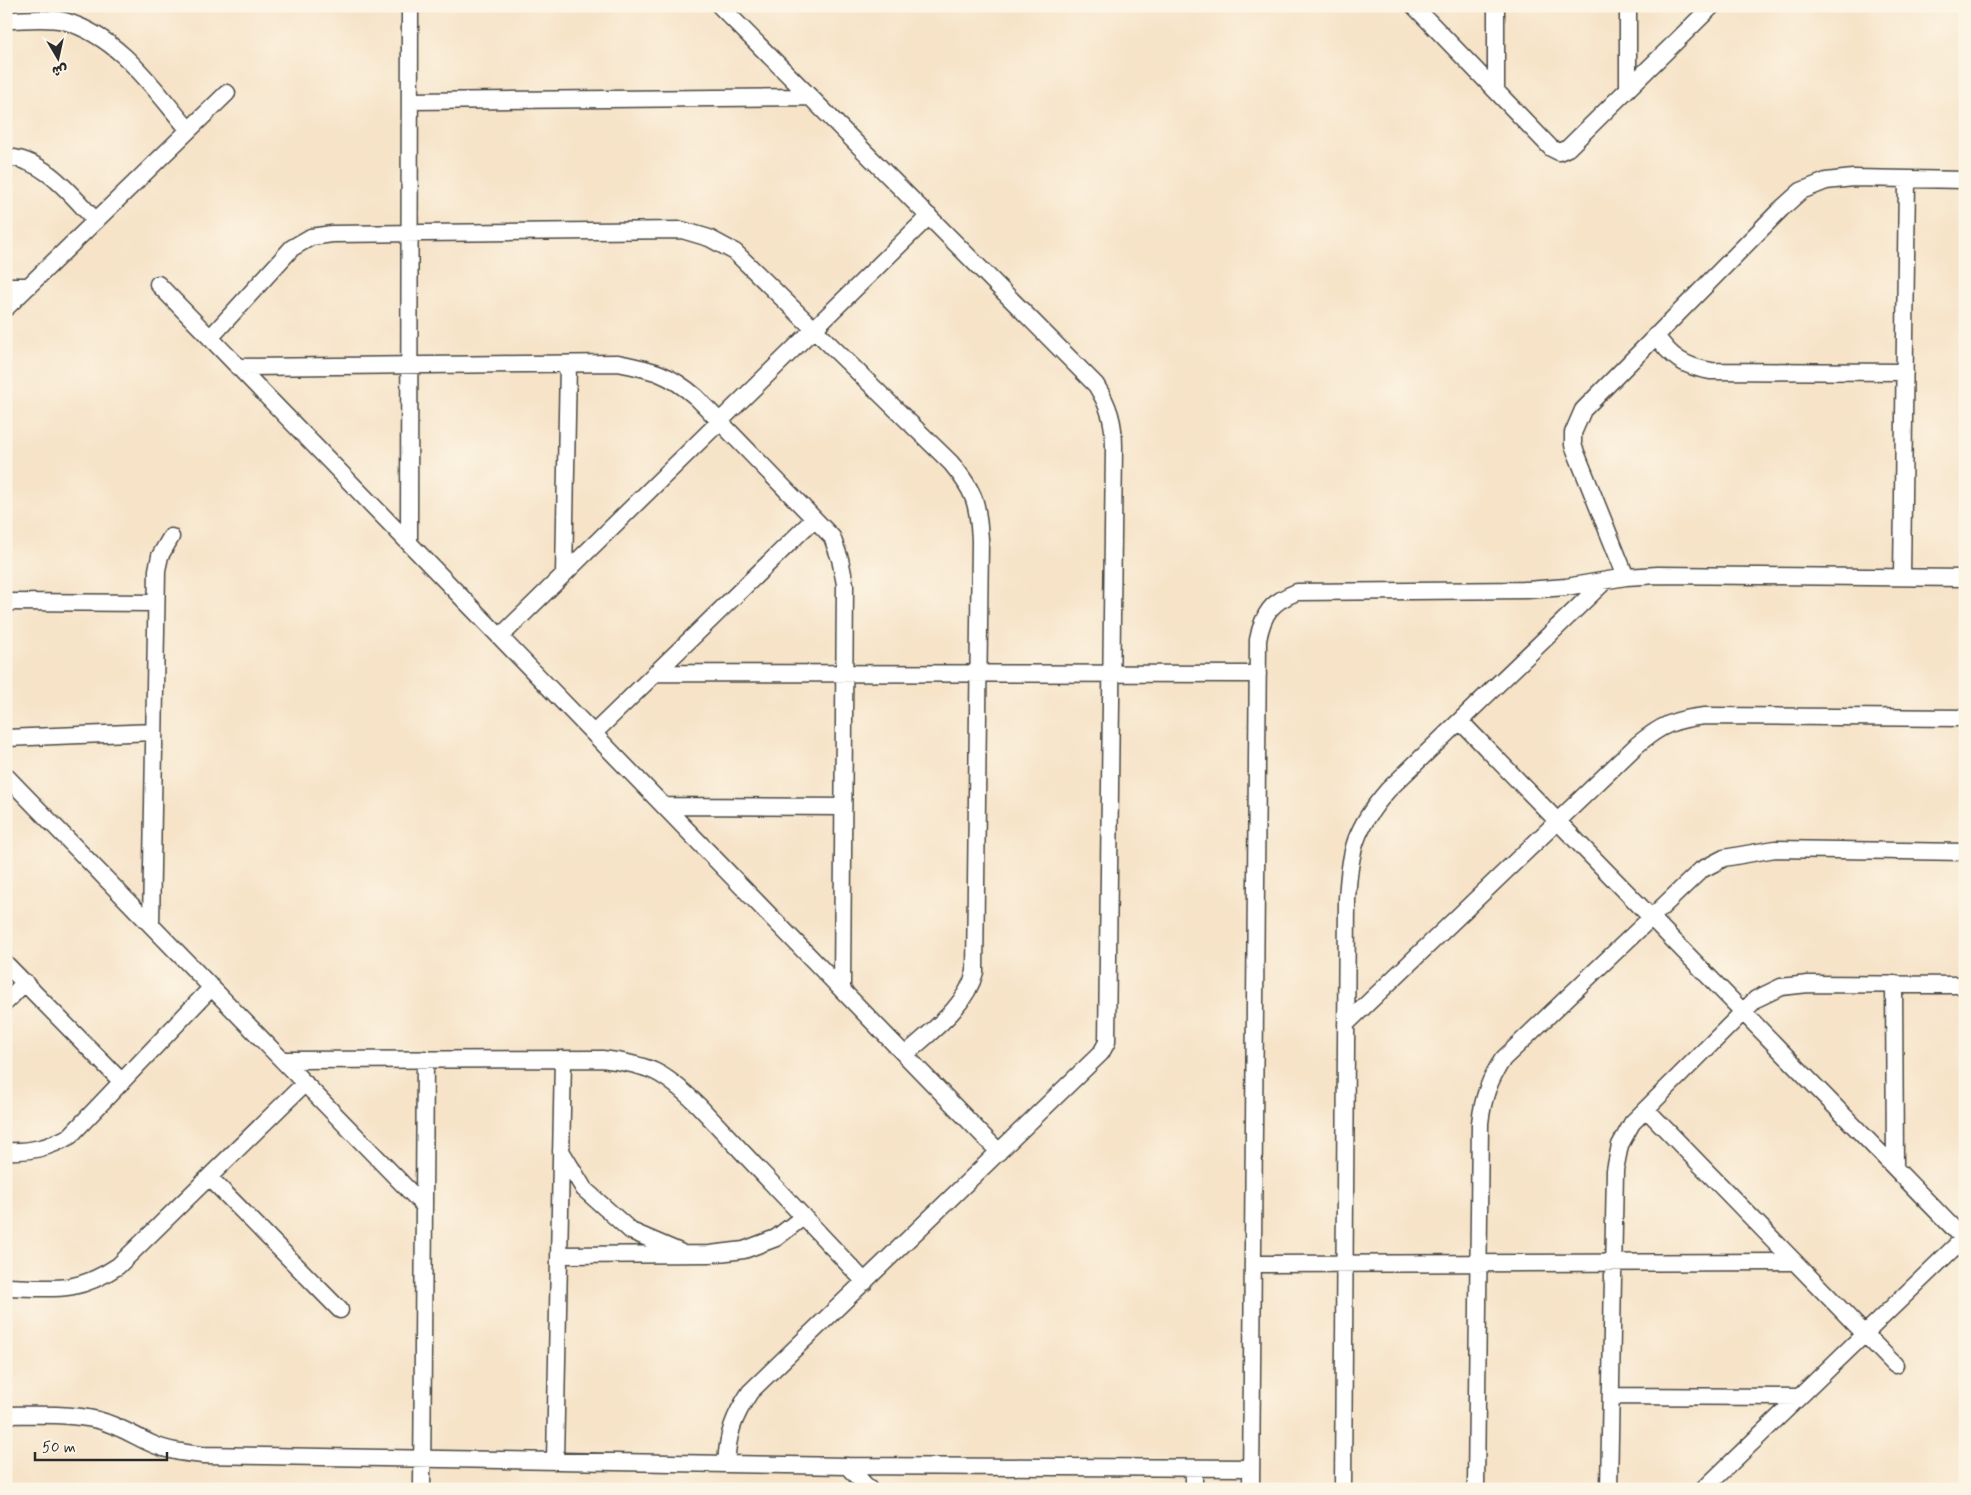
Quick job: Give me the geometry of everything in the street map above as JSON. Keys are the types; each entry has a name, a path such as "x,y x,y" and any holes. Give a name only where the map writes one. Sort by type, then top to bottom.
{"street":[{"path":"409,542 410,6"},
{"path":"720,6 1096,385 1108,404 1114,425 1107,1042 1101,1053 750,1392 736,1414 728,1438 726,1464"},
{"path":"1414,6 1551,148 1559,152 1568,148 1712,6"},
{"path":"1496,6 1496,90"},
{"path":"1628,6 1628,89"},
{"path":"6,20 62,21 96,33 124,55 189,130"},
{"path":"6,308 227,93"},
{"path":"410,101 810,97"},
{"path":"6,157 16,157 42,168 96,220"},
{"path":"1626,577 1577,458 1573,433 1583,410 1801,191 1826,181 1853,178 1965,180"},
{"path":"1902,577 1907,179"},
{"path":"500,637 929,216"},
{"path":"210,338 287,253 311,238 332,234 682,230 710,238 735,252 951,463 969,484 978,508 980,540 975,972 972,986 964,998 905,1055"},
{"path":"158,284 999,1152"},
{"path":"6,286 29,286"},
{"path":"1656,335 1666,350 1678,361 1702,369 1904,372"},
{"path":"238,367 618,363 648,369 676,380 832,537 840,559 845,584 842,990"},
{"path":"564,574 568,364"},
{"path":"594,733 814,519"},
{"path":"151,925 157,570 160,556 171,537"},
{"path":"1251,1489 1258,640 1261,624 1269,609 1281,598 1297,592 1527,590 1626,577 1965,578"},
{"path":"1344,1489 1347,899 1348,868 1355,839 1368,812 1605,581"},
{"path":"6,602 156,603"},
{"path":"655,674 1258,674"},
{"path":"1346,1024 1558,823 1637,745 1657,729 1680,719 1705,716 1965,718"},
{"path":"1460,722 1964,1238 1704,1489"},
{"path":"6,738 154,732"},
{"path":"6,776 424,1206"},
{"path":"664,806 843,807"},
{"path":"1476,1489 1480,1123 1482,1100 1490,1078 1503,1059 1701,870 1724,858 1748,852 1775,849 1965,852"},
{"path":"6,964 122,1082"},
{"path":"6,1002 24,982"},
{"path":"1609,1489 1616,1170 1620,1145 1632,1123 1756,999 1781,988 1808,984 1965,985"},
{"path":"1894,984 1895,1166"},
{"path":"6,1151 32,1152 52,1146 70,1136 212,987"},
{"path":"422,1489 425,1059"},
{"path":"555,1461 563,1059"},
{"path":"282,1060 602,1059 638,1064 672,1079 865,1282"},
{"path":"6,1287 73,1288 97,1280 118,1266 305,1083"},
{"path":"1646,1109 1895,1365"},
{"path":"561,1151 584,1188 632,1230 684,1254"},
{"path":"209,1176 340,1310"},
{"path":"559,1255 684,1254 744,1250 776,1238 803,1217"},
{"path":"1253,1264 1794,1262"},
{"path":"1611,1396 1799,1397"},
{"path":"6,1415 66,1416 98,1420 128,1430 151,1443 176,1452 202,1455 847,1466 1251,1468"},
{"path":"847,1466 869,1489"},
{"path":"1194,1468 1194,1489"}]}
